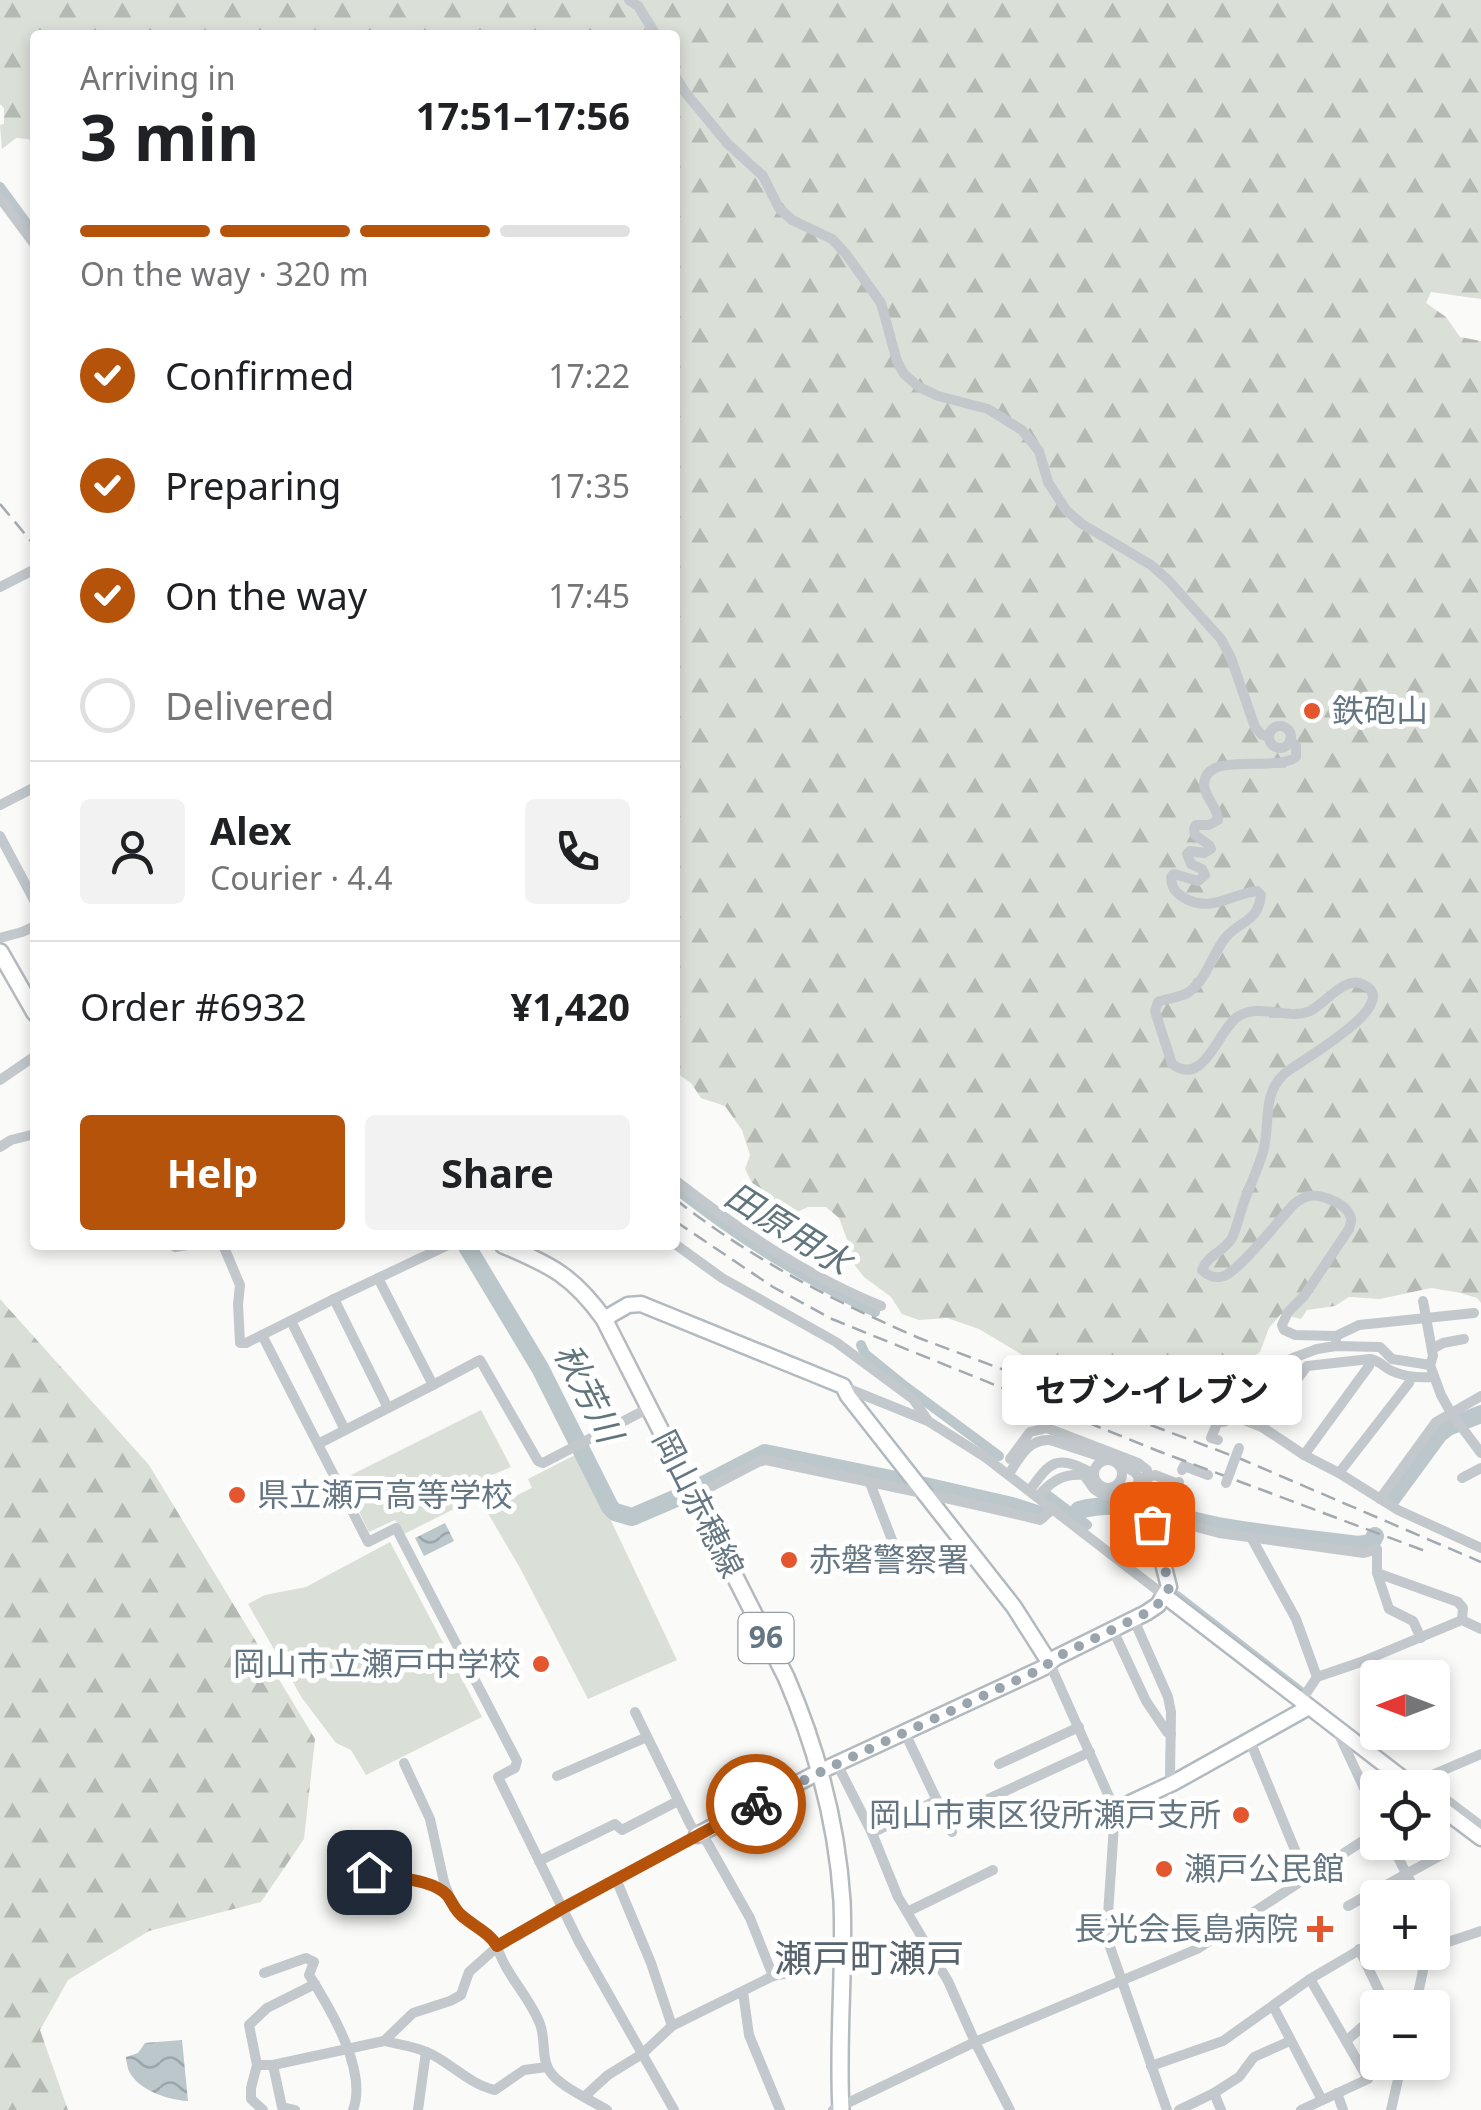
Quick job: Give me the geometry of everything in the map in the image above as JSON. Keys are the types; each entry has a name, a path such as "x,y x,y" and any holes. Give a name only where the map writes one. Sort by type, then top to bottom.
{"main road":[{"path":"0,952 30,1003"},
{"name":"岡山赤穂線","path":"514,1250 562,1273 578,1286 604,1319 786,1677 809,1732 821,1772 839,1867 842,1948 838,2109"}],"street":[{"path":"629,0 638,6 653,30"},
{"path":"680,84 727,142 763,176 779,208 792,220 832,239 846,254 881,303 904,374 919,387 988,409 1022,430 1038,451 1048,482 1066,510 1082,524 1151,565 1221,639 1262,736 1269,736 1275,727 1288,730 1296,746 1296,757 1288,763 1224,764 1208,774 1205,789 1218,820 1210,825 1196,825 1194,829 1212,849 1187,854 1191,864 1205,875 1198,881 1174,874 1172,885 1176,892 1196,904 1228,901 1249,892 1261,895 1261,900 1251,919 1228,934 1197,984 1181,996 1158,1002 1155,1011 1172,1064 1187,1071 1204,1062 1234,1019 1246,1012 1306,1013 1354,982 1369,989 1371,1004 1325,1048 1287,1070 1276,1082 1268,1102 1265,1147 1232,1237 1219,1253 1206,1260 1202,1270 1215,1277 1232,1272 1303,1198 1312,1195 1342,1206 1349,1212 1349,1229 1304,1296 1288,1312 1282,1325 1284,1330 1295,1335 1380,1347 1392,1359 1432,1371"},
{"path":"0,198 5,215 30,240"},
{"path":"0,587 30,572"},
{"path":"0,805 30,793"},
{"path":"0,836 30,893"},
{"path":"0,938 30,928"},
{"path":"0,1080 30,1059"},
{"path":"0,1146 30,1135"},
{"path":"680,1184 781,1256 838,1288 881,1306"},
{"path":"680,1248 722,1278 836,1342 912,1399 928,1421"},
{"path":"226,1250 240,1285 240,1343 437,1250"},
{"path":"378,1278 433,1385"},
{"path":"334,1299 388,1408"},
{"path":"1423,1301 1432,1371 1440,1396 1481,1452"},
{"path":"604,1319 628,1305 641,1304 928,1421 1035,1491 1305,1704 1401,1770"},
{"path":"1218,1440 1212,1438 1231,1396 1293,1358 1336,1341 1359,1326 1474,1313"},
{"path":"291,1321 345,1430"},
{"path":"262,1335 368,1542 396,1528 516,1760 515,1768 498,1777 579,1942 674,2110"},
{"path":"1432,1350 1443,1343 1464,1339"},
{"path":"1262,1427 1308,1366 1370,1359 1410,1376 1432,1371"},
{"path":"1304,1456 1369,1366 1370,1359"},
{"path":"318,1444 480,1360 538,1461 544,1462 648,1408"},
{"path":"1339,1473 1409,1383 1410,1376"},
{"path":"842,1386 1014,1606 1049,1662 1079,1726 1114,1810 1106,1930 1109,1944 1167,2110"},
{"path":"1380,1499 1436,1422 1481,1396"},
{"path":"1226,1414 1262,1427 1398,1510 1481,1548"},
{"path":"384,2041 413,2013 461,1996 469,1972 497,1946 563,1908 697,1834 1043,1668 1158,1604 1168,1592 1169,1581 1152,1524 1147,1470 1047,1428 1030,1432 1010,1459"},
{"path":"1009,1474 1034,1442 1050,1440 1113,1461 1138,1474 1148,1494 1219,1533 1364,1553 1377,1550 1377,1573 1389,1609 1412,1621 1421,1638"},
{"path":"1028,1448 1030,1465 1040,1468 1054,1462 1069,1462 1089,1470 1098,1484 1110,1488 1185,1500"},
{"path":"1226,1482 1239,1448"},
{"path":"694,1496 766,1460 870,1483 918,1486 1040,1520 1053,1509"},
{"path":"1094,1476 1097,1464 1113,1461"},
{"path":"1110,1488 1121,1480 1122,1471 1113,1461"},
{"path":"1035,1491 1047,1466"},
{"path":"1148,1494 1155,1476 1178,1484 1184,1466 1208,1474"},
{"path":"1462,1478 1481,1468"},
{"path":"1035,1491 1053,1480 1084,1474 1102,1495 1148,1494"},
{"path":"870,1483 899,1558"},
{"path":"1114,1810 1173,1784 1250,1741 1305,1704 1317,1677 1296,1620 1251,1538"},
{"path":"1377,1573 1458,1602 1463,1608 1462,1620"},
{"path":"1134,1620 1168,1697 1173,1784"},
{"path":"1317,1677 1462,1620"},
{"path":"1462,1620 1481,1630"},
{"path":"1114,1630 1146,1701 1170,1734"},
{"path":"635,1712 678,1801 697,1834 707,1842 750,1918 774,1976"},
{"path":"1000,1764 1079,1726"},
{"path":"1335,1726 1360,1779"},
{"path":"905,1733 952,1832"},
{"path":"557,1776 647,1737"},
{"path":"1250,1741 1307,1879"},
{"path":"978,1804 1090,1752"},
{"path":"1450,1772 1481,1754"},
{"path":"404,1763 430,1820 448,1896 462,1916 496,1942 508,1972 540,2022 547,2067 560,2081 607,2110"},
{"path":"837,1764 872,1833 898,1897 948,1980 1010,2110"},
{"path":"872,1833 937,1800"},
{"path":"540,1861 614,1824 622,1830 678,1801"},
{"path":"1450,1804 1481,1826"},
{"path":"1450,1815 1481,1838"},
{"path":"838,2109 975,2042 1196,1949 1360,1843"},
{"path":"1400,1860 1411,1880"},
{"path":"1348,1906 1432,1860"},
{"path":"907,1912 993,1870"},
{"path":"369,1872 432,1886 448,1896"},
{"path":"616,1879 672,2026"},
{"path":"1450,1941 1481,1931"},
{"path":"585,2096 642,2054 672,2026 842,1948"},
{"path":"1152,2066 1223,2041 1359,1949 1375,1990"},
{"path":"264,1972 306,1958 314,1962 310,1975 350,2048 356,2086 353,2110"},
{"path":"1301,2110 1368,2080 1310,1979"},
{"path":"264,2110 251,2099 257,2065 249,2025 267,2008 316,1984"},
{"path":"742,1992 750,2034 780,2110"},
{"path":"1272,2006 1322,2100"},
{"path":"1346,2041 1360,2029"},
{"path":"257,2065 273,2066 384,2041 426,2052 495,2090 524,2070 547,2067"},
{"path":"1179,2110 1239,2078 1254,2057 1290,2042"},
{"path":"418,2110 426,2052"},
{"path":"273,2066 282,2107 295,2110"},
{"path":"1392,2110 1398,2080"},
{"path":"1214,2094 1221,2110"},
{"path":"1337,2094 1343,2110"}],"green space":[{"path":"0,0 1481,0 1481,299 1431,292 1426,303 1446,317 1460,337 1481,341 1481,1303 1461,1293 1431,1288 1380,1299 1349,1297 1335,1306 1307,1310 1301,1319 1281,1314 1269,1328 1260,1352 1216,1382 1195,1403 1118,1398 1066,1385 979,1329 947,1318 919,1320 902,1314 891,1297 864,1277 853,1263 839,1218 826,1207 808,1207 788,1216 759,1196 745,1169 750,1155 742,1130 725,1106 701,1098 680,1075 680,30 30,30 30,140 16,138 2,149 0,125 4,124 4,108 0,104"},
{"path":"0,1299 149,1465 315,1739 304,1839 261,1902 149,1931 68,1980 40,2030 68,2110 0,2110"},
{"path":"481,1410 511,1467 466,1486 470,1501 404,1534 395,1520 369,1532 343,1479"},
{"path":"579,1453 677,1660 588,1699 486,1510 532,1488 528,1479"},
{"path":"390,1542 482,1717 366,1775 351,1750 336,1743 302,1698 248,1604 265,1595 306,1587"}],"water":[{"path":"445,1523 454,1541 424,1556 415,1538"},
{"path":"182,2040 188,2101 156,2093 129,2072 126,2057 138,2053 145,2043"}],"waterway":[{"name":"田原用水","path":"0,187 30,228"},
{"name":"田原用水","path":"680,1192 771,1256 875,1312"},
{"name":"秋芳川","path":"469,1250 540,1368 610,1507 632,1517 681,1496"},
{"name":"田原用水","path":"861,1345 865,1354 902,1384 999,1456"},
{"name":"秋芳川","path":"1392,1498 1439,1434 1481,1414"},
{"name":"秋芳川","path":"701,1486 765,1453 1040,1515"},
{"name":"田原用水","path":"1046,1494 1087,1525"},
{"name":"秋芳川","path":"1079,1510 1132,1507 1218,1526 1359,1545 1371,1543 1375,1536"},
{"name":"田原用水","path":"1177,1596 1301,1692"}],"railway":[{"path":"0,504 30,540"},
{"path":"680,1203 762,1259 887,1324 1241,1459 1481,1562"},
{"path":"680,1224 773,1287 832,1319 1158,1451 1425,1551"}],"way so far":[{"path":"756,1804 1043,1668 1055,1658 1146,1613 1170,1587 1152,1524"}],"place":[{"name":"鉄砲山","path":"1312,711"},
{"name":"県立瀬戸高等学校","path":"237,1495"},
{"name":"セブン-イレブン","path":"1152,1524"},
{"name":"赤磐警察署","path":"789,1560"},
{"name":"岡山市立瀬戸中学校","path":"541,1664"},
{"name":"岡山市東区役所瀬戸支所","path":"1241,1815"},
{"name":"瀬戸公民館","path":"1164,1869"},
{"name":"長光会長島病院","path":"1320,1929"}],"district":[{"name":"瀬戸町瀬戸","path":"869,1959"}],"route":[{"path":"369,1872 439,1889 462,1916 486,1932 497,1946 756,1804"}]}
